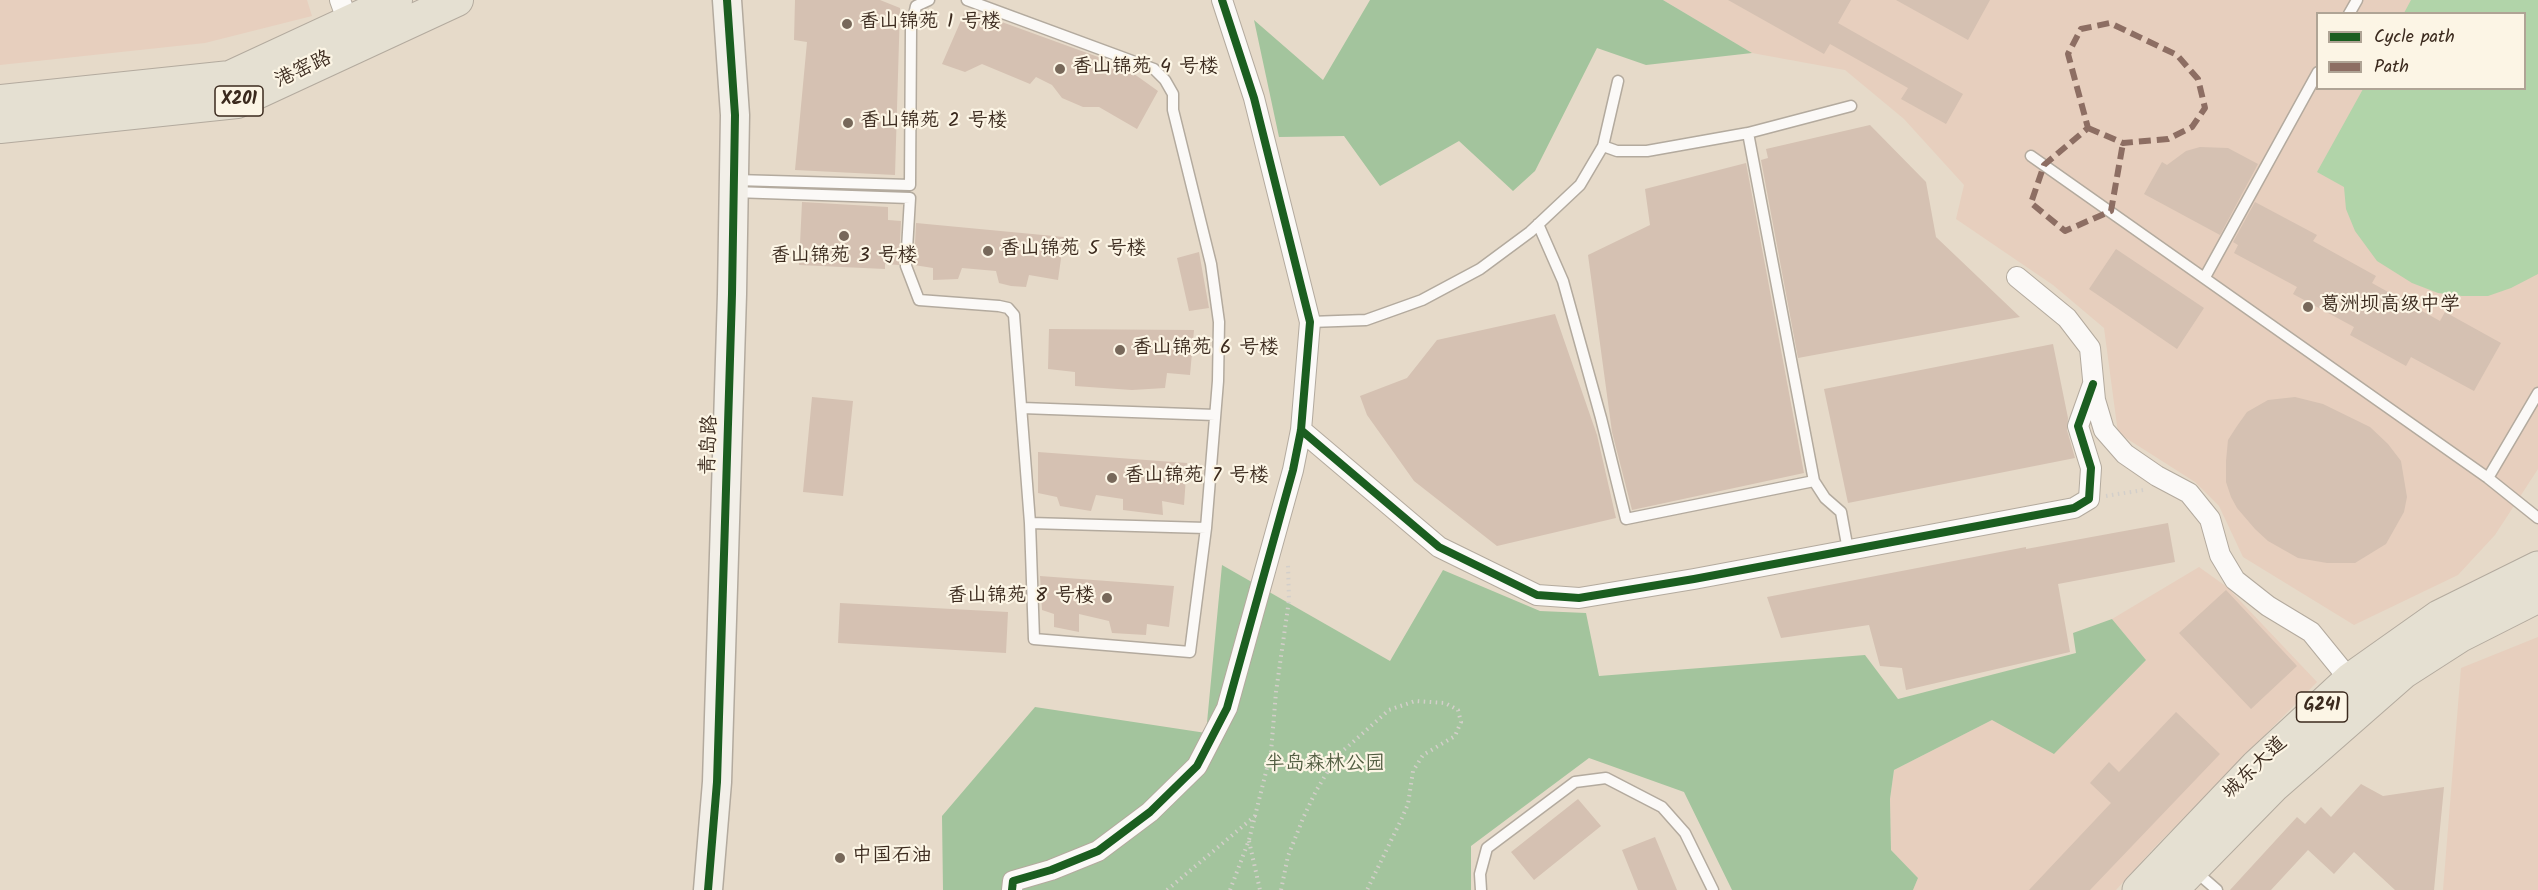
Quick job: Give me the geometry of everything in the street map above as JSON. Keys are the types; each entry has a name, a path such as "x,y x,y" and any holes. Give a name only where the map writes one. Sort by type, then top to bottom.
{"highway":[{"name":"城东大道","path":"2139,890 2257,766 2350,680 2439,617 2538,568"},
{"name":"城东大道","path":"2181,879 2274,785 2403,672 2459,636 2538,596"}],"main road":[{"name":"港窑路","path":"0,101 230,77 344,11 396,0"},
{"name":"港窑路","path":"0,127 237,102 457,0"}],"street":[{"name":"青岛路","path":"708,890 718,770 734,186 735,115 727,0"},
{"path":"1012,890 1012,881 1050,870 1098,850 1150,812 1197,765 1227,708 1293,470 1300,430 1310,322 1254,98 1222,0"},
{"path":"2018,277 2067,318 2090,348 2095,400 2104,430 2125,454 2189,493 2210,519 2220,555 2235,580 2268,606 2311,632 2350,680"},
{"path":"1300,430 1439,547 1537,595 1579,598 1694,579 2074,508 2089,499 2091,468 2078,426 2093,384"}],"lane":[{"path":"929,0 916,6 911,29 910,198 906,267 919,300 1008,308 1014,315 1017,329 1030,523 1034,639 1190,652 1206,528 1220,322 1211,264 1173,110 1173,94 1165,80 1154,69 967,0"},
{"path":"2205,277 2316,76"},
{"path":"1310,322 1366,320 1422,300 1480,269 1538,224 1580,185 1603,146 1618,81"},
{"path":"1603,146 1617,151 1647,151 1748,133 1851,106"},
{"path":"1748,133 1814,481 1825,498 1841,512 1848,550"},
{"path":"2031,156 2488,478 2538,518"},
{"path":"734,186 910,185"},
{"path":"734,186 910,198"},
{"path":"1538,224 1563,281 1626,519 1814,481"},
{"path":"2488,478 2538,393"},
{"path":"1022,408 1215,415"},
{"path":"1030,523 1206,528"},
{"path":"1481,890 1480,874 1487,848 1575,782 1606,778 1662,807 1685,833 1713,890"},
{"path":"2181,879 2217,890"}],"path":[{"path":"2089,499 2174,485"},
{"path":"1230,890 1249,840 1271,752 1288,600 1288,564 1274,536"},
{"path":"1281,890 1288,856 1304,816 1337,756 1389,710 1415,701 1444,703 1458,710 1461,722 1455,736 1423,755 1413,771 1408,804 1367,890"},
{"path":"1167,890 1256,815"},
{"path":"1249,840 1260,890"}],"shaded area":[{"path":"0,0 307,0 312,16 205,43 0,65"},
{"name":"葛洲坝高级中学","path":"1663,0 2538,0 2538,469 2495,535 2458,575 2354,625 2243,557 2219,506 2195,482 2118,433 2104,328 2053,285 1956,219 1964,185 1904,119 1845,70 1752,53"},
{"path":"2199,567 2227,587 2317,682 2153,849 2116,890 1913,890 1918,878 1891,850 1890,799 1894,770 1992,720 2146,660 2112,619"},
{"path":"2538,637 2538,890 2443,890 2461,668"}],"green space":[{"path":"1370,0 1663,0 1752,53 1646,65 1597,48 1535,171 1513,191 1459,141 1380,186 1344,136 1279,137 1254,20 1323,80"},
{"path":"2411,0 2538,0 2538,274 2511,288 2488,296 2438,293 2412,283 2377,261 2355,231 2346,209 2344,187 2317,172 2362,90 2526,90 2526,12 2405,12"},
{"name":"半岛森林公园","path":"1222,565 1390,661 1443,570 1540,611 1586,613 1599,676 1865,655 1898,699 2076,653 2073,633 2112,619 2146,660 2054,754 1992,720 1894,770 1890,799 1891,850 1918,878 1913,890 1732,890 1684,792 1589,758 1471,846 1471,890 943,890 942,816 1035,707 1206,733"}],"building":[{"path":"795,0 880,0 900,8 895,175 795,170 807,42 794,40"},
{"path":"1728,0 1851,0 1838,23 1963,94 1946,124 1901,99 1908,88 1830,44 1824,54"},
{"path":"1896,0 1990,0 1968,40"},
{"name":"香山锦苑 4 号楼","path":"966,9 1123,66 1158,91 1137,129 1099,107 1083,107 1062,98 1052,85 1036,77 1030,84 982,64 965,72 942,64"},
{"path":"1870,125 1926,182 1936,237 2020,317 1798,358 1761,160 1768,158 1766,149"},
{"path":"2200,147 2228,148 2258,164 2220,235 2144,194 2162,162 2167,165 2186,151"},
{"path":"1746,163 1804,473 1632,510 1612,432 1588,255 1650,225 1645,189"},
{"name":"香山锦苑 3 号楼","path":"802,202 888,207 888,220 901,221 899,265 885,264 885,269 799,265"},
{"path":"2255,202 2317,235 2313,241 2376,276 2372,283 2440,321 2445,312 2501,343 2474,391 2411,357 2406,366 2350,335 2354,327 2293,294 2297,287 2234,253 2238,245 2233,242"},
{"name":"香山锦苑 5 号楼","path":"916,223 1064,237 1058,280 1029,275 1026,287 1011,286 999,283 996,271 962,268 958,279 933,280 933,268 914,265"},
{"path":"2116,249 2204,308 2177,349 2089,289"},
{"path":"1199,252 1209,308 1189,311 1177,258"},
{"path":"1555,314 1597,435 1616,518 1497,546 1414,481 1367,415 1360,396 1407,378 1437,340"},
{"name":"香山锦苑 6 号楼","path":"1049,329 1194,330 1190,375 1167,373 1165,388 1132,390 1075,386 1075,372 1048,369"},
{"path":"2053,344 2068,418 2067,430 2075,458 1848,503 1824,389"},
{"path":"812,397 853,401 843,496 803,492"},
{"path":"2295,397 2323,404 2370,427 2388,444 2401,461 2407,497 2404,512 2386,544 2355,563 2327,563 2298,558 2268,541 2237,508 2231,497 2226,482 2228,440 2247,412 2268,400"},
{"name":"香山锦苑 7 号楼","path":"1038,452 1187,463 1184,505 1162,501 1163,515 1123,510 1123,499 1096,495 1091,511 1060,506 1057,497 1038,493"},
{"path":"2168,523 2175,562 2058,584 2070,652 1906,690 1902,668 1880,666 1869,625 1781,638 1767,597 2026,547 2026,549"},
{"name":"香山锦苑 8 号楼","path":"1040,576 1174,586 1169,627 1147,624 1146,635 1112,633 1109,621 1079,614 1079,632 1054,627 1054,614 1042,610"},
{"path":"2226,590 2297,666 2251,709 2179,633"},
{"path":"840,603 1008,612 1006,653 838,643"},
{"path":"2176,712 2220,754 2090,890 2029,890 2111,803 2090,783 2109,762 2119,772"},
{"path":"2361,784 2383,796 2444,787 2434,890 2395,890 2354,852 2334,874 2308,850 2271,890 2230,890 2297,817 2305,824 2321,807 2331,817"},
{"path":"1578,799 1601,826 1534,880 1511,852"},
{"path":"1655,837 1677,890 1638,890 1622,850"}],"marked path":[{"path":"2088,128 2123,143 2168,139 2192,127 2205,108 2198,79 2177,55 2110,23 2081,29 2068,54 2088,128 2044,165 2031,203 2065,231 2111,211 2123,143"}],"cycle path":[{"path":"708,890 717,782 732,294 735,115 727,0"},
{"path":"1012,890 1013,881 1051,870 1098,851 1150,812 1197,766 1227,708 1293,470 1301,430 1310,322 1254,98 1222,0"},
{"path":"1301,430 1439,547 1537,595 1579,598 1694,579 2074,508 2089,499 2091,468 2078,426 2093,384"}],"place":[{"name":"香山锦苑 1 号楼","path":"847,24"},
{"name":"香山锦苑 4 号楼","path":"1060,69"},
{"name":"香山锦苑 2 号楼","path":"848,123"},
{"name":"香山锦苑 3 号楼","path":"844,236"},
{"name":"香山锦苑 5 号楼","path":"988,251"},
{"name":"葛洲坝高级中学","path":"2308,307"},
{"name":"香山锦苑 6 号楼","path":"1120,350"},
{"name":"香山锦苑 7 号楼","path":"1112,478"},
{"name":"香山锦苑 8 号楼","path":"1107,598"},
{"name":"中国石油","path":"840,858"}]}
